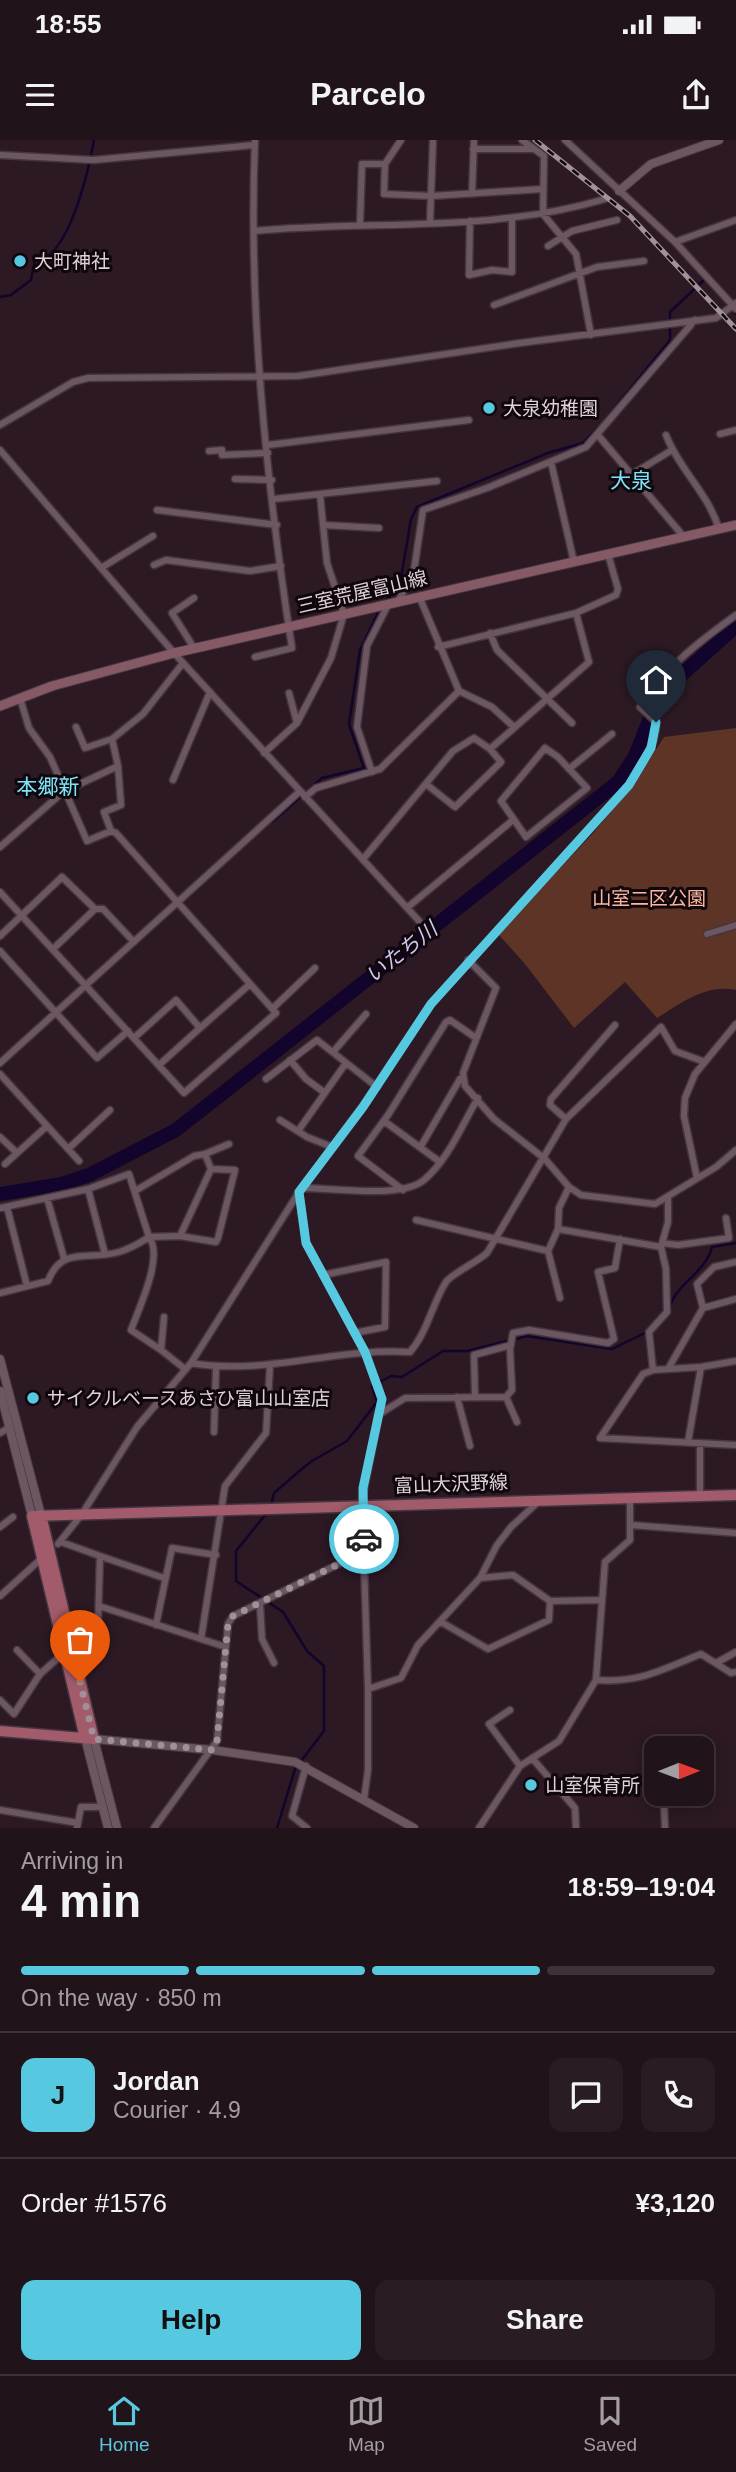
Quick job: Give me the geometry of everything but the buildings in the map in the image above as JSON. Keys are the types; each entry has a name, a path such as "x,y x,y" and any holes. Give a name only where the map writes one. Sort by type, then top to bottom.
{"main road":[{"name":"三室荒屋富山線","path":"0,706 52,686 194,648 736,525"},
{"name":"富山大沢野線","path":"36,1516 736,1495"},
{"path":"36,1516 42,1559 90,1738"},
{"path":"36,1516 90,1738"},
{"path":"6,1731 90,1738"}],"street":[{"path":"401,140 386,164 384,194 431,196 542,189"},
{"path":"430,222 433,140"},
{"path":"472,194 474,140"},
{"path":"522,140 544,156 543,214 576,254 591,335"},
{"path":"0,425 74,382 88,378 298,376 716,318 735,305 675,242 617,193 565,140"},
{"path":"617,193 650,164 719,140"},
{"path":"0,155 94,160 254,143 254,231 260,375 292,648 255,657"},
{"path":"473,149 534,149"},
{"path":"360,224 362,164 386,164"},
{"path":"254,231 512,219 605,199"},
{"path":"470,221 469,275 492,271 512,272 512,219"},
{"path":"548,246 572,232 617,220"},
{"path":"675,242 736,220"},
{"path":"494,305 580,272 644,261"},
{"path":"372,772 357,727 367,646 393,603 413,577 422,510 586,447 695,320"},
{"path":"209,451 222,450 222,454 268,449 469,421"},
{"path":"720,434 736,430"},
{"path":"597,435 684,537"},
{"path":"666,435 672,450 712,507 719,529"},
{"path":"0,450 174,653 420,922"},
{"path":"631,475 672,450"},
{"path":"551,461 574,562"},
{"path":"235,479 272,480"},
{"path":"274,499 437,481"},
{"path":"264,753 297,723 331,658 344,614 327,563 320,494"},
{"path":"157,510 277,526"},
{"path":"323,525 379,528"},
{"path":"101,568 153,536"},
{"path":"438,647 576,613 616,596 618,589 608,554"},
{"path":"154,565 166,561 250,571 281,566"},
{"path":"419,596 438,647 459,691 492,707 514,727"},
{"path":"194,598 172,613 194,648"},
{"path":"490,749 589,662 576,613"},
{"path":"164,1578 60,1543 82,1514 137,1427 191,1363 301,1190 377,1087 415,1026 468,960 629,785 651,748 656,722 640,707 650,691 679,660 736,615"},
{"path":"490,634 497,650 572,723"},
{"path":"76,727 85,748 112,739 143,714 183,663"},
{"path":"0,1063 178,901 302,794 380,769 459,691"},
{"path":"173,780 210,692"},
{"path":"289,693 297,723"},
{"path":"20,698 29,728 50,757 63,792 87,841 111,831"},
{"path":"569,769 612,734"},
{"path":"364,858 453,751 474,738 490,749 501,762 455,807 426,785"},
{"path":"0,892 184,1093 276,1013 178,901 111,831 104,812 121,805 118,766 112,739"},
{"path":"545,748 569,769 587,788 526,836 501,801 545,748"},
{"path":"0,847 63,792 118,766"},
{"path":"408,907 513,820"},
{"path":"0,936 62,877 95,909"},
{"path":"53,949 95,909 103,909 134,942"},
{"path":"707,934 736,925"},
{"path":"0,951 97,1058 128,1031"},
{"path":"468,960 496,988 463,1073 465,1086 494,1119 545,1159 569,1187 581,1195 655,1204 716,1167 736,1150"},
{"path":"272,1009 315,968"},
{"path":"159,1066 250,984"},
{"path":"134,1038 176,1000 200,1028"},
{"path":"333,1052 366,1014"},
{"path":"403,1190 358,1156 384,1121 446,1022 450,1020 476,1038"},
{"path":"697,1178 684,1116 685,1098 689,1084 736,1024"},
{"path":"566,1119 550,1105 551,1099 615,1025"},
{"path":"191,1363 216,1368 270,1366 365,1352 410,1352 432,1317 446,1281 474,1265 498,1237 566,1119 661,1027 675,1051 705,1062"},
{"path":"266,1079 317,1040 377,1087"},
{"path":"290,1060 306,1079 325,1093"},
{"path":"298,1131 346,1063"},
{"path":"0,1074 79,1161"},
{"path":"421,1146 460,1080 464,1079"},
{"path":"301,1190 403,1190 423,1181 440,1162 478,1098"},
{"path":"68,1149 110,1110"},
{"path":"280,1120 332,1147"},
{"path":"384,1121 440,1162"},
{"path":"5,1164 47,1126"},
{"path":"0,1137 17,1153"},
{"path":"135,1191 194,1156 229,1144"},
{"path":"205,1154 212,1169"},
{"path":"180,1236 212,1169"},
{"path":"0,1293 48,1280 54,1266 64,1258 118,1252 149,1237 180,1236 216,1242 235,1170 212,1169"},
{"path":"27,1286 4,1208 88,1189 129,1174 149,1237 154,1244 155,1257 131,1330 185,1369"},
{"path":"559,1297 548,1251 558,1229 559,1208 569,1187"},
{"path":"88,1189 105,1254"},
{"path":"301,1190 306,1243 365,1352 382,1399 362,1505 368,1689 368,1770 364,1799"},
{"path":"47,1198 64,1258"},
{"path":"653,1370 649,1332 667,1312 667,1280 662,1245 668,1222 668,1198"},
{"path":"558,1229 662,1245 678,1245 729,1238 726,1218"},
{"path":"416,1220 498,1237 548,1251"},
{"path":"378,1415 405,1398 506,1397 512,1390 513,1333 529,1330 608,1343 614,1339 598,1272 615,1268 620,1239"},
{"path":"323,1275 386,1262 385,1327 354,1333"},
{"path":"668,1369 703,1308 697,1284 714,1267 736,1262"},
{"path":"703,1308 736,1299"},
{"path":"161,1350 164,1317"},
{"path":"475,1397 474,1355 511,1345"},
{"path":"0,1359 36,1516"},
{"path":"736,1361 701,1367 653,1370 643,1374 600,1438 736,1445"},
{"path":"201,1639 225,1486 266,1433 270,1366"},
{"path":"688,1442 701,1367"},
{"path":"214,1432 216,1368"},
{"path":"0,1391 36,1516"},
{"path":"457,1397 470,1447"},
{"path":"506,1397 517,1422"},
{"path":"0,1433 9,1428"},
{"path":"700,1443 700,1496"},
{"path":"479,1828 520,1766 559,1741 596,1680 605,1562 630,1540 630,1497"},
{"path":"368,1689 401,1678 418,1645 480,1578 497,1545 511,1527 541,1499"},
{"path":"0,1527 13,1517"},
{"path":"631,1525 736,1533"},
{"path":"156,1625 172,1548 216,1555"},
{"path":"154,1828 217,1741 228,1624 233,1616 365,1551"},
{"path":"98,1623 100,1556"},
{"path":"0,1583 3,1594 42,1559"},
{"path":"480,1578 513,1575 550,1601 602,1600"},
{"path":"441,1622 488,1649 549,1620 550,1601"},
{"path":"260,1604 262,1639 274,1663"},
{"path":"99,1606 226,1647"},
{"path":"17,1650 40,1674"},
{"path":"6,1731 40,1674 65,1652"},
{"path":"716,1663 736,1652"},
{"path":"596,1680 625,1682 659,1674 701,1654 731,1673 736,1672"},
{"path":"0,1700 14,1714"},
{"path":"510,1710 489,1724 520,1766"},
{"path":"90,1738 273,1757 306,1766 414,1828"},
{"path":"90,1738 108,1828"},
{"path":"90,1738 117,1828"},
{"path":"532,1758 575,1808 576,1828"},
{"path":"306,1766 292,1816 307,1828"},
{"path":"664,1806 665,1828"},
{"path":"0,1810 78,1825 81,1807 103,1807"}],"green space":[{"name":"山室二区公園","path":"736,728 736,990 704,992 657,1018 625,982 574,1028 525,964 498,934 594,832 633,785 664,737"}],"waterway":[{"path":"0,297 11,295 31,280 36,255 50,255 59,245 79,201 94,140"},
{"path":"605,420 670,340 670,312 705,279"},
{"path":"710,285 736,314"},
{"path":"386,601 400,584 411,519 417,507 548,453 583,443 598,428"},
{"path":"272,822 322,778 364,768 349,724 360,650 380,609"},
{"name":"いたち川","path":"0,1194 62,1184 89,1175 176,1130 618,782 635,756 659,695 736,626"},
{"path":"669,1309 678,1292 703,1264 712,1247 736,1243"},
{"path":"271,1505 274,1493 297,1473 347,1441 377,1402 372,1386 391,1376 402,1377 443,1351 467,1351 527,1336 612,1349 649,1331"},
{"path":"266,1514 236,1551 236,1581 283,1612 307,1651 324,1666 324,1731 295,1769 277,1828"}],"railway":[{"path":"535,140 630,216 736,329"}],"way so far":[{"path":"80,1682 94,1739 213,1750 217,1741 228,1624 233,1616 365,1551 364,1539"}],"place":[{"name":"大町神社","path":"20,261"},
{"name":"大泉幼稚園","path":"489,408"},
{"name":"サイクルベースあさひ富山山室店","path":"33,1398"},
{"name":"山室保育所","path":"531,1785"}],"district":[{"name":"大泉","path":"631,480"},
{"name":"本郷新","path":"48,786"}],"route":[{"path":"364,1539 363,1488 382,1399 365,1352 306,1243 299,1192 363,1107 431,1004 629,785 651,748 656,722"}]}
